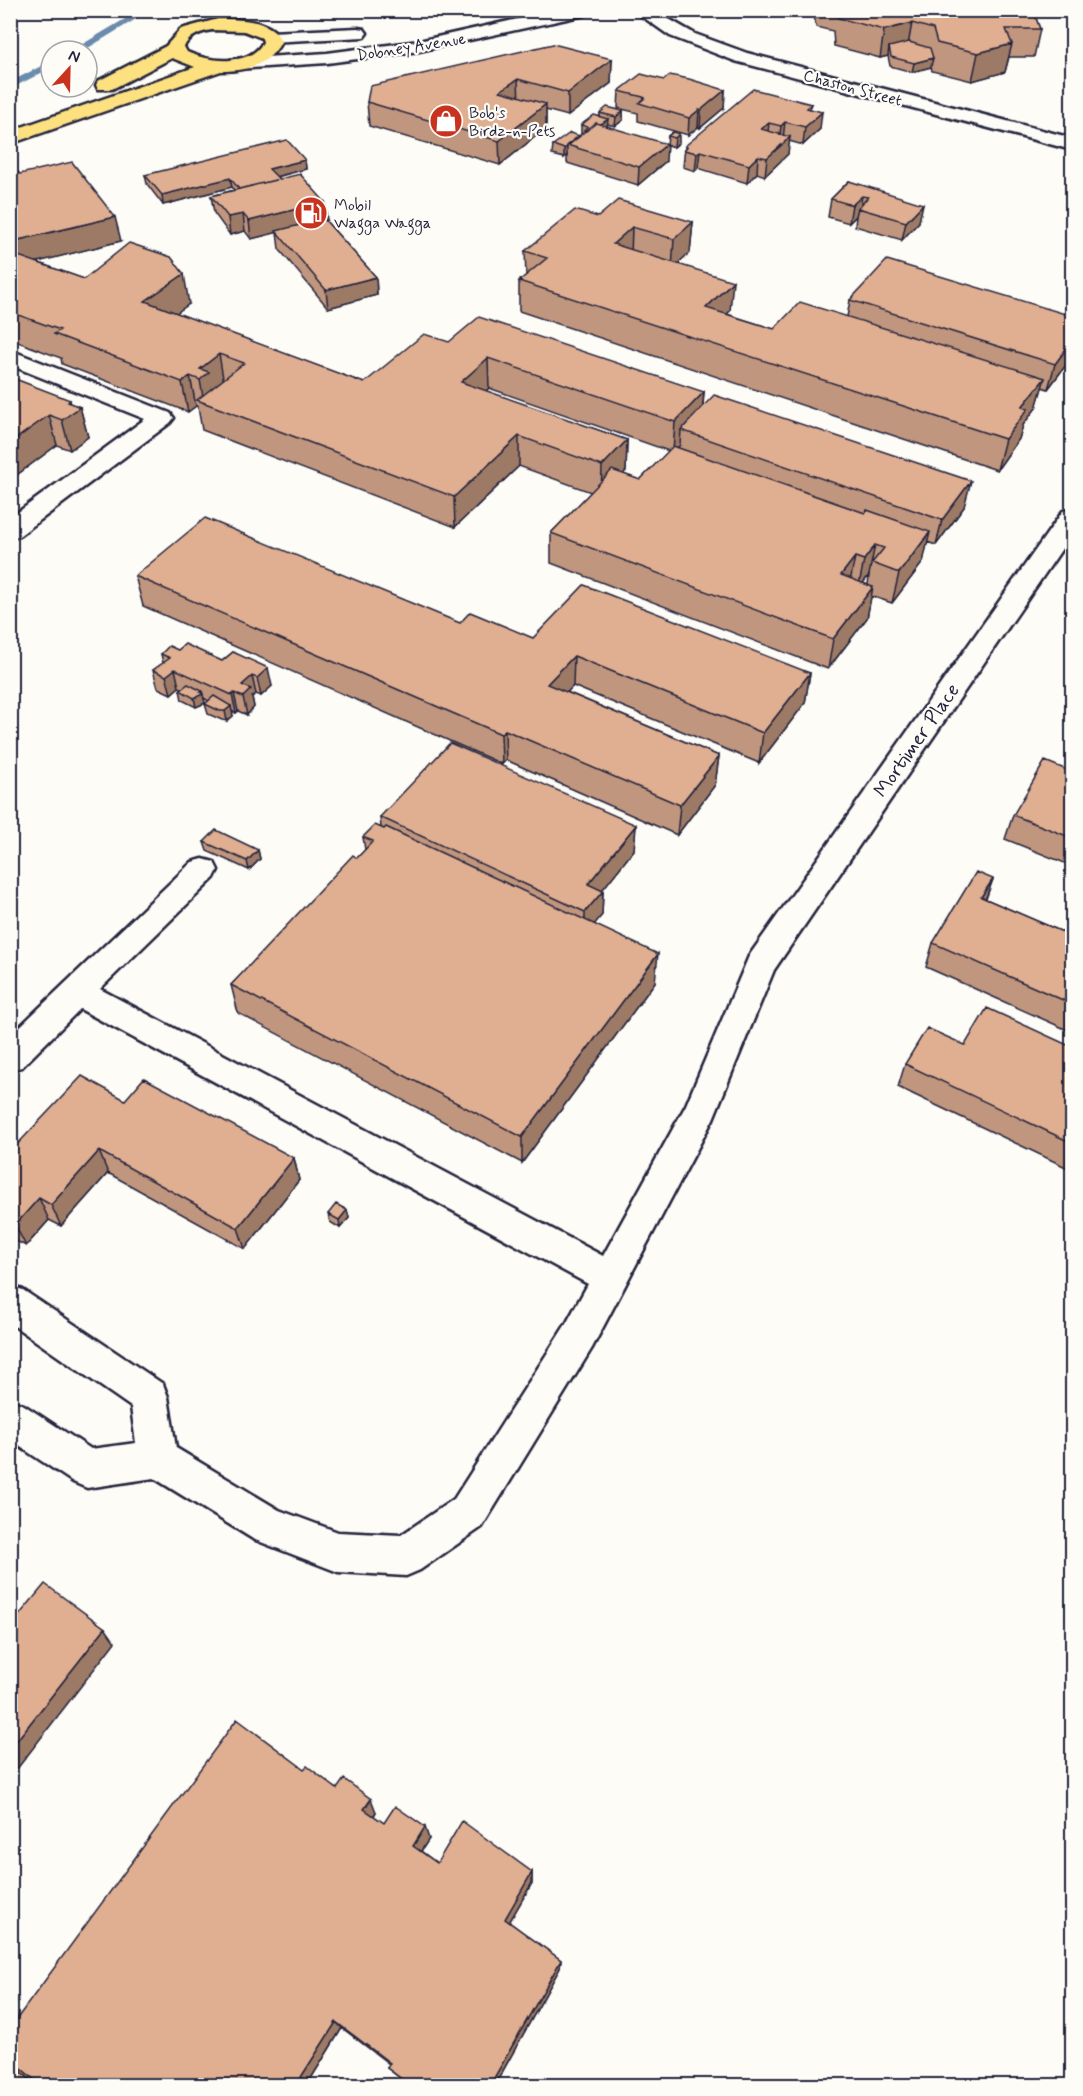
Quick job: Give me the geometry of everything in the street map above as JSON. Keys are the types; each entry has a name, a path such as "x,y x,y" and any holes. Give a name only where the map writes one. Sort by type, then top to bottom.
{"main road":[{"path":"205,26 222,10"},
{"path":"268,34 245,25 205,26 183,34 177,40 175,49 180,56 190,61 227,65 261,56 269,50 271,43 268,34 273,10"},
{"path":"10,119 127,76 175,49"},
{"name":"Dobney Avenue","path":"10,138 227,65"}],"street":[{"path":"484,14 503,10"},
{"name":"Dobney Avenue","path":"227,65 327,58 419,46 585,10"},
{"name":"Chaston Street","path":"641,10 666,28 697,43 741,57 1072,144"},
{"path":"268,34 379,31"},
{"path":"10,357 162,418 10,530"},
{"name":"Mortimer Place","path":"158,1459 267,1525 338,1552 406,1556 468,1513 579,1336 701,1108 760,964 1072,516"},
{"path":"10,1057 203,870"},
{"path":"77,992 610,1278"},
{"path":"10,1302 149,1397 158,1459 87,1469 10,1418"}],"building":[{"path":"837,10 1033,10 1040,29 1006,29 1012,44 978,53 937,43 933,29 912,23 884,30 838,18"},
{"path":"909,42 930,48 933,58 914,63 891,57 889,47"},
{"path":"553,44 612,59 568,93 518,79 500,91 546,104 499,141 367,102 370,86"},
{"path":"641,74 664,80 670,75 725,90 689,118 639,103 645,98 619,91"},
{"path":"753,89 811,104 807,108 822,112 805,127 785,122 781,126 769,123 761,129 790,137 767,158 758,156 749,165 700,151 697,153 684,150 687,147 685,146"},
{"path":"607,107 623,111 616,117 600,113"},
{"path":"594,115 608,119 584,130 588,127 581,125"},
{"path":"596,123 667,144 639,167 567,145"},
{"path":"673,132 679,134 675,138 668,136"},
{"path":"570,133 580,136 564,149 553,145"},
{"path":"287,140 305,160 269,169 279,179 239,189 230,178 162,195 145,175"},
{"path":"72,162 115,217 10,242 10,165 20,174"},
{"path":"300,174 325,202 249,221 243,214 228,217 211,196"},
{"path":"849,181 923,204 906,222 858,208 868,197 862,196 852,205 831,199"},
{"path":"618,200 693,222 674,239 632,227 613,244 733,281 706,308 774,329 800,302 1045,378 1022,407 1028,409 1005,439 519,281 547,258 525,251 575,210 598,217"},
{"path":"324,219 376,277 326,290 276,231"},
{"path":"129,243 171,257 184,274 145,301 364,383 424,334 449,342 479,317 704,392 675,422 488,358 461,382 627,440 602,466 519,436 454,497 197,400 244,363 219,354 200,369 209,372 200,380 190,376 182,382 54,334 60,330 10,312 10,253 84,279"},
{"path":"887,260 1072,316 1072,341 1055,364 850,300"},
{"path":"10,377 70,400 68,402 80,407 62,420 49,415 10,443"},
{"path":"714,395 971,481 942,520 681,430"},
{"path":"673,446 865,513 867,510 930,532 899,573 872,563 884,548 875,545 864,560 855,557 841,575 873,587 833,639 551,533 612,470 640,480"},
{"path":"205,518 460,623 470,612 533,638 584,585 810,673 763,733 574,656 547,684 719,756 680,805 505,730 501,734 135,576"},
{"path":"185,644 222,661 233,652 268,668 257,678 252,676 242,685 251,689 243,697 234,693 232,695 175,669 166,676 153,670 170,658 161,654 169,646 178,650"},
{"path":"188,684 202,691 200,692 203,694 194,698 180,690"},
{"path":"214,696 231,706 225,711 220,711 205,704"},
{"path":"450,743 636,825 588,884 603,891 585,912 380,817"},
{"path":"1045,761 1072,772 1072,838 1013,815"},
{"path":"375,825 384,829 386,827 658,954 522,1137 231,985 353,855 357,858 373,841 363,837"},
{"path":"216,830 258,850 247,861 204,842"},
{"path":"976,872 993,879 981,897 1072,936 1072,1004 933,943"},
{"path":"987,1008 1072,1047 1072,1143 905,1064 927,1028 965,1045"},
{"path":"82,1076 125,1100 144,1078 294,1158 238,1228 99,1151 51,1205 39,1198 15,1225 10,1223 10,1152"},
{"path":"336,1204 347,1210 339,1220 328,1214"},
{"path":"45,1584 105,1628 10,1749 10,1626"},
{"path":"237,1719 304,1769 307,1766 337,1789 344,1779 371,1799 364,1809 384,1823 395,1806 425,1827 413,1846 437,1863 462,1821 532,1872 505,1919 561,1960 490,2085 410,2085 387,2068 390,2063 336,2022 296,2085 41,2085 10,2059 10,2028"},
{"path":"10,2062 29,2079 25,2085 10,2085"}],"waterway":[{"path":"97,39 147,10"},
{"path":"10,86 39,70"}],"place":[{"name":"Bob's Birdz-n-Pets","path":"446,121"},
{"name":"Mobil Wagga Wagga","path":"311,213"}]}
